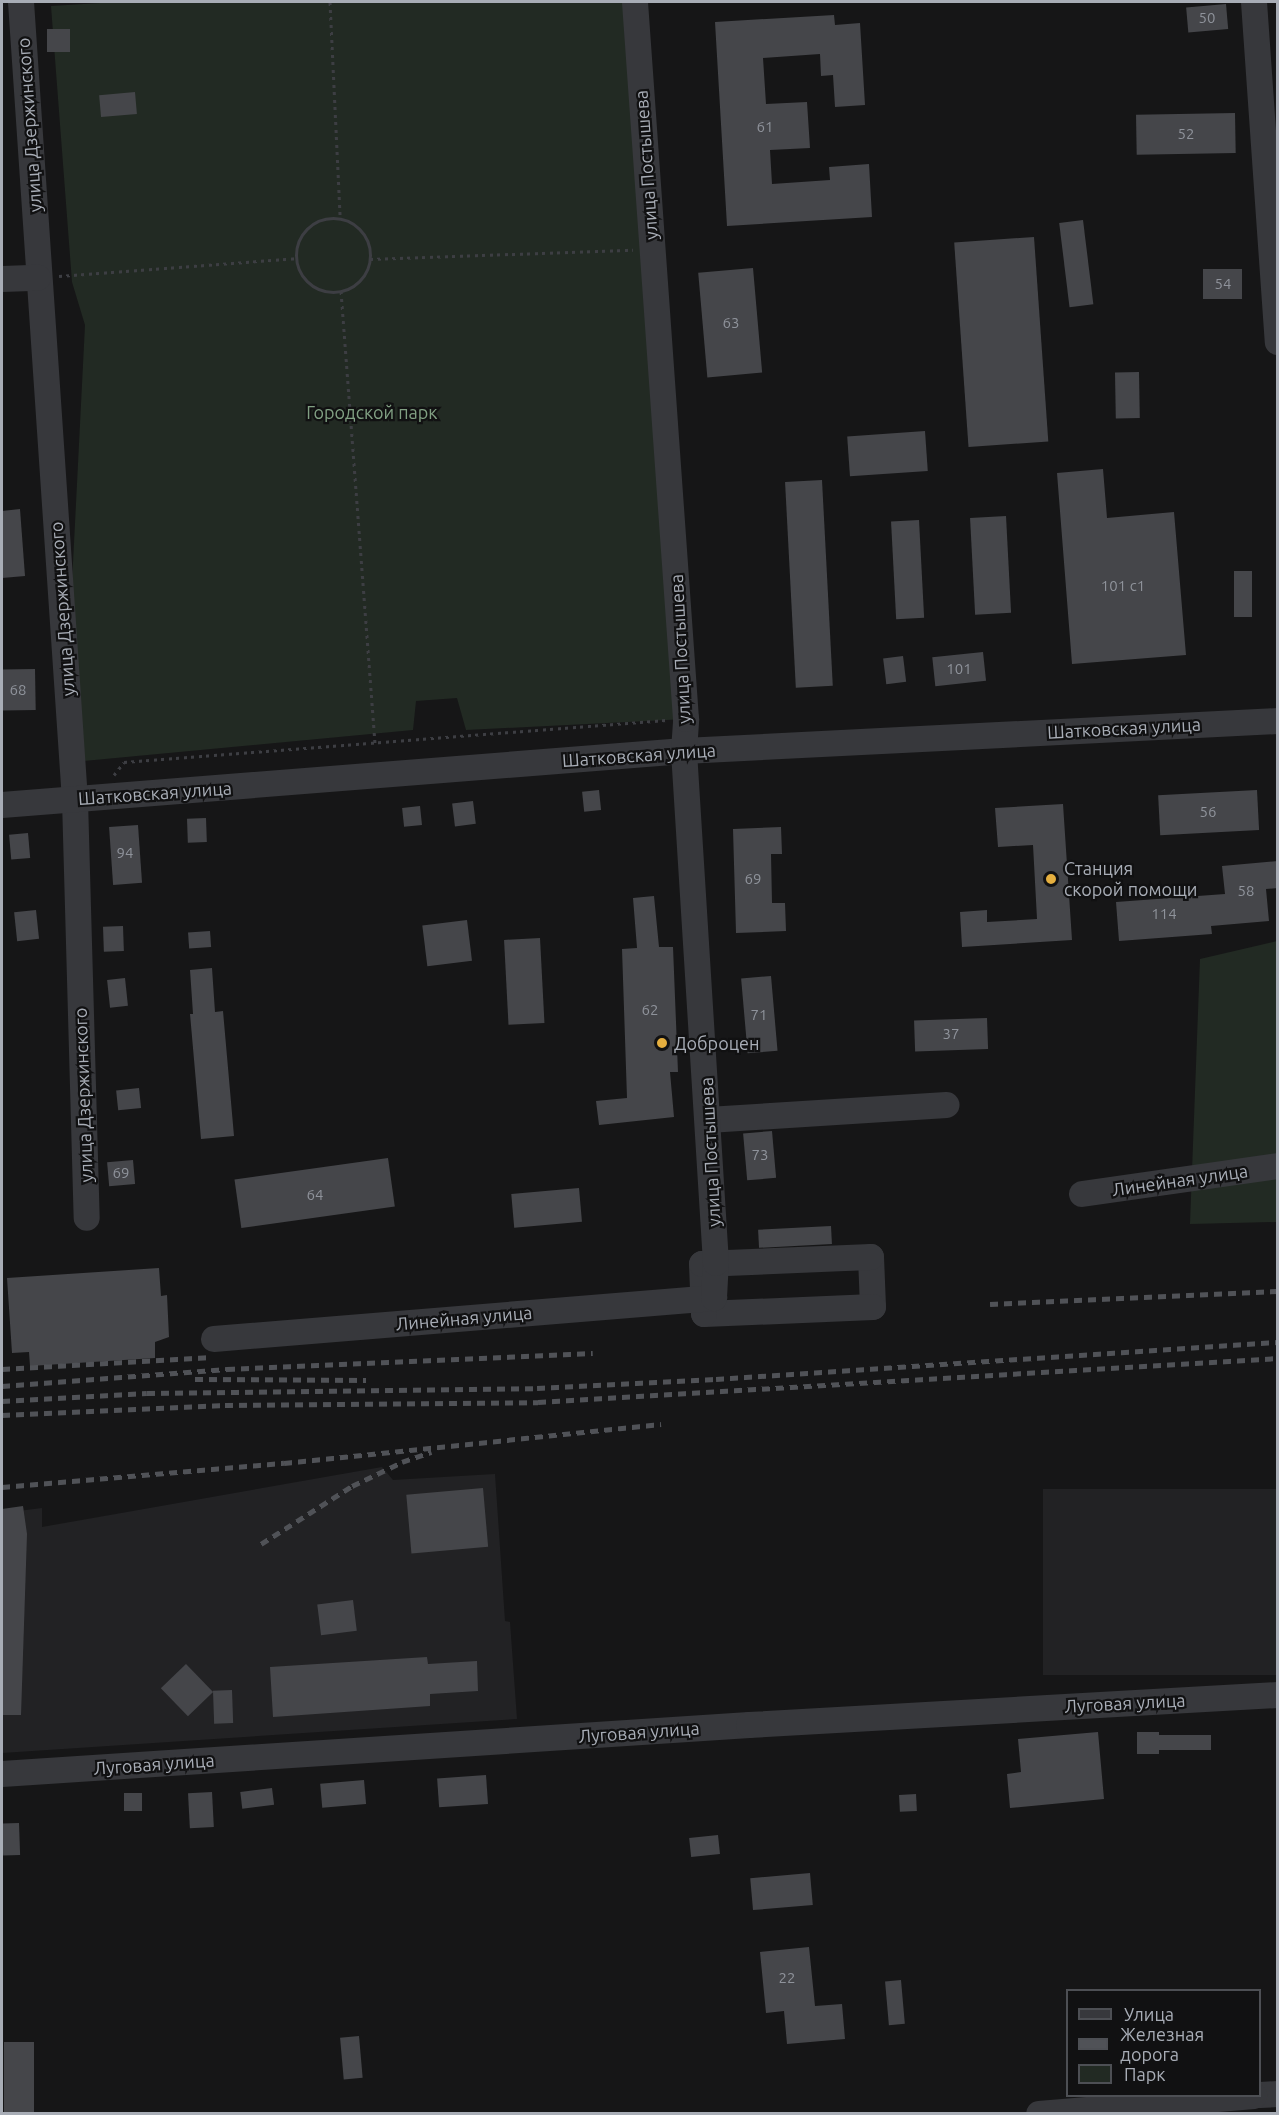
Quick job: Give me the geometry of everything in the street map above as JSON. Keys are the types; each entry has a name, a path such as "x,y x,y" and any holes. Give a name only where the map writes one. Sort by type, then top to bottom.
{"street":[{"name":"улица Дзержинского","path":"21,2 38,278 85,799 87,1218"},
{"name":"улица Постышева","path":"635,2 686,719 684,751 716,1263 708,1298"},
{"path":"1254,2 1272,193 1278,342"},
{"path":"2,279 38,278"},
{"name":"Шатковская улица","path":"2,805 684,751 1278,721"},
{"path":"708,1120 947,1105"},
{"name":"Линейная улица","path":"1082,1194 1278,1166"},
{"path":"708,1298 704,1314 873,1307 871,1257 716,1263"},
{"name":"Линейная улица","path":"214,1339 708,1298"},
{"name":"Луговая улица","path":"2,1774 749,1725 1278,1695"},
{"path":"1261,2095 1278,2094"},
{"path":"1039,2114 1242,2097"}],"path":[{"path":"330,2 340,219"},
{"path":"340,219 356,226 365,235 370,259 360,280 342,291 327,291 315,287 299,270 296,258 302,235 310,226 321,220 340,219"},
{"path":"370,259 652,250"},
{"path":"38,278 296,258"},
{"path":"342,291 375,743"},
{"path":"85,799 124,762 686,719"}],"shaded area":[{"path":"382,1467 393,1480 495,1474 505,1621 510,1622 517,1719 2,1753 2,1513 42,1508 42,1527"},
{"path":"1043,1489 1277,1489 1277,1675 1043,1675"}],"green space":[{"name":"Городской парк","path":"117,2 635,2 686,719 466,730 457,698 416,701 413,730 73,762 67,682 85,325 72,282 51,6"},
{"path":"1277,941 1277,1222 1190,1224 1200,959"}],"building":[{"path":"1226,4 1228,29 1188,32 1186,7"},
{"path":"834,15 835,25 860,23 865,105 835,107 833,75 821,76 820,54 763,58 766,104 807,102 810,148 770,150 772,184 830,180 829,167 869,164 872,217 727,226 715,22"},
{"path":"47,29 70,29 70,52 47,52"},
{"path":"135,92 137,114 101,117 99,95"},
{"path":"1235,113 1236,153 1137,155 1136,115"},
{"path":"1083,220 1093,304 1070,307 1059,223"},
{"path":"1034,237 1048,442 968,447 954,243"},
{"path":"753,268 762,373 707,377 698,273"},
{"path":"1203,269 1242,269 1242,299 1203,299"},
{"path":"1115,372 1139,372 1140,418 1116,418"},
{"path":"925,431 928,471 850,476 847,436"},
{"path":"1103,469 1107,518 1174,512 1186,655 1072,664 1057,473"},
{"path":"822,480 833,686 796,688 785,482"},
{"path":"20,509 25,576 2,578 2,511"},
{"path":"1006,516 1011,613 975,615 970,518"},
{"path":"919,520 924,618 896,619 891,521"},
{"path":"1234,571 1252,571 1252,617 1234,617"},
{"path":"983,652 986,681 935,686 932,657"},
{"path":"903,656 906,682 886,684 883,658"},
{"path":"35,669 36,710 3,711 2,670"},
{"path":"599,790 601,810 584,812 582,792"},
{"path":"1257,790 1259,830 1160,835 1158,795"},
{"path":"473,801 476,824 455,826 452,804"},
{"name":"Станция скорой помощи","path":"1063,804 1072,940 962,947 960,912 987,910 987,922 1037,919 1033,845 998,847 995,808"},
{"path":"420,806 422,825 404,827 402,808"},
{"path":"206,818 207,842 188,843 187,819"},
{"path":"138,825 142,883 113,885 109,827"},
{"path":"781,827 782,854 771,854 772,903 785,903 786,931 736,933 733,829"},
{"path":"28,833 30,858 11,860 9,835"},
{"path":"1278,861 1278,888 1266,889 1269,921 1211,926 1212,934 1119,941 1116,902 1225,894 1222,866"},
{"path":"654,896 659,947 673,947 678,1072 670,1072 674,1117 599,1125 596,1101 627,1098 622,949 637,948 633,898"},
{"path":"36,910 39,939 17,941 14,912"},
{"path":"467,920 472,961 427,966 422,925"},
{"path":"123,926 124,951 104,952 103,927"},
{"path":"210,931 211,947 189,948 188,933"},
{"path":"540,938 544,1023 508,1025 504,940"},
{"path":"212,968 215,1012 223,1011 234,1136 201,1139 190,1014 193,1014 190,970"},
{"path":"771,976 778,1051 748,1053 741,979"},
{"path":"125,978 128,1006 110,1008 107,980"},
{"path":"987,1018 988,1049 915,1052 914,1021"},
{"path":"139,1088 141,1108 118,1110 116,1090"},
{"path":"772,1131 776,1178 747,1180 743,1134"},
{"path":"388,1158 395,1207 241,1228 235,1180"},
{"path":"133,1160 135,1184 109,1186 107,1162"},
{"path":"579,1188 582,1222 514,1228 511,1194"},
{"path":"831,1226 832,1244 759,1248 758,1230"},
{"path":"159,1268 161,1296 167,1295 169,1337 155,1342 155,1358 30,1366 29,1352 12,1353 7,1278"},
{"path":"483,1488 488,1547 411,1553 406,1495"},
{"path":"23,1506 27,1534 21,1715 2,1715 2,1509"},
{"path":"353,1600 357,1631 321,1635 317,1604"},
{"path":"427,1657 428,1664 477,1661 478,1691 430,1694 430,1706 273,1717 270,1667"},
{"path":"186,1664 213,1692 188,1716 161,1688"},
{"path":"232,1690 233,1723 214,1724 213,1691"},
{"path":"1098,1732 1104,1799 1010,1808 1007,1774 1021,1772 1018,1739"},
{"path":"1137,1732 1159,1732 1159,1735 1211,1735 1211,1750 1159,1750 1159,1754 1137,1754"},
{"path":"486,1775 488,1804 439,1807 437,1778"},
{"path":"364,1780 366,1804 322,1808 320,1784"},
{"path":"272,1788 274,1805 242,1809 240,1792"},
{"path":"212,1792 214,1827 190,1828 188,1793"},
{"path":"124,1793 142,1793 142,1811 124,1811"},
{"path":"916,1794 917,1811 900,1812 899,1795"},
{"path":"19,1823 20,1855 3,1856 2,1824"},
{"path":"718,1835 720,1854 691,1857 689,1838"},
{"path":"810,1873 813,1905 753,1910 750,1878"},
{"path":"809,1947 815,2006 842,2004 845,2039 787,2044 784,2011 766,2013 760,1952"},
{"path":"901,1980 905,2024 889,2025 885,1981"},
{"path":"359,2036 363,2078 344,2079 340,2038"},
{"path":"4,2042 34,2042 34,2114 4,2114"}],"railway":[{"path":"990,1304 1278,1291"},
{"path":"2,1401 147,1393 537,1388 716,1379 1278,1342"},
{"path":"2,1386 227,1369 593,1353"},
{"path":"2,1369 208,1357"},
{"path":"2,1415 225,1405 538,1402 1278,1358"},
{"path":"195,1379 366,1380"},
{"path":"2,1487 284,1463 661,1424"},
{"path":"261,1544 352,1486 402,1462 431,1452"}],"place":[{"name":"Станция скорой помощи","path":"1051,879"},
{"name":"Доброцен","path":"662,1043"}]}
